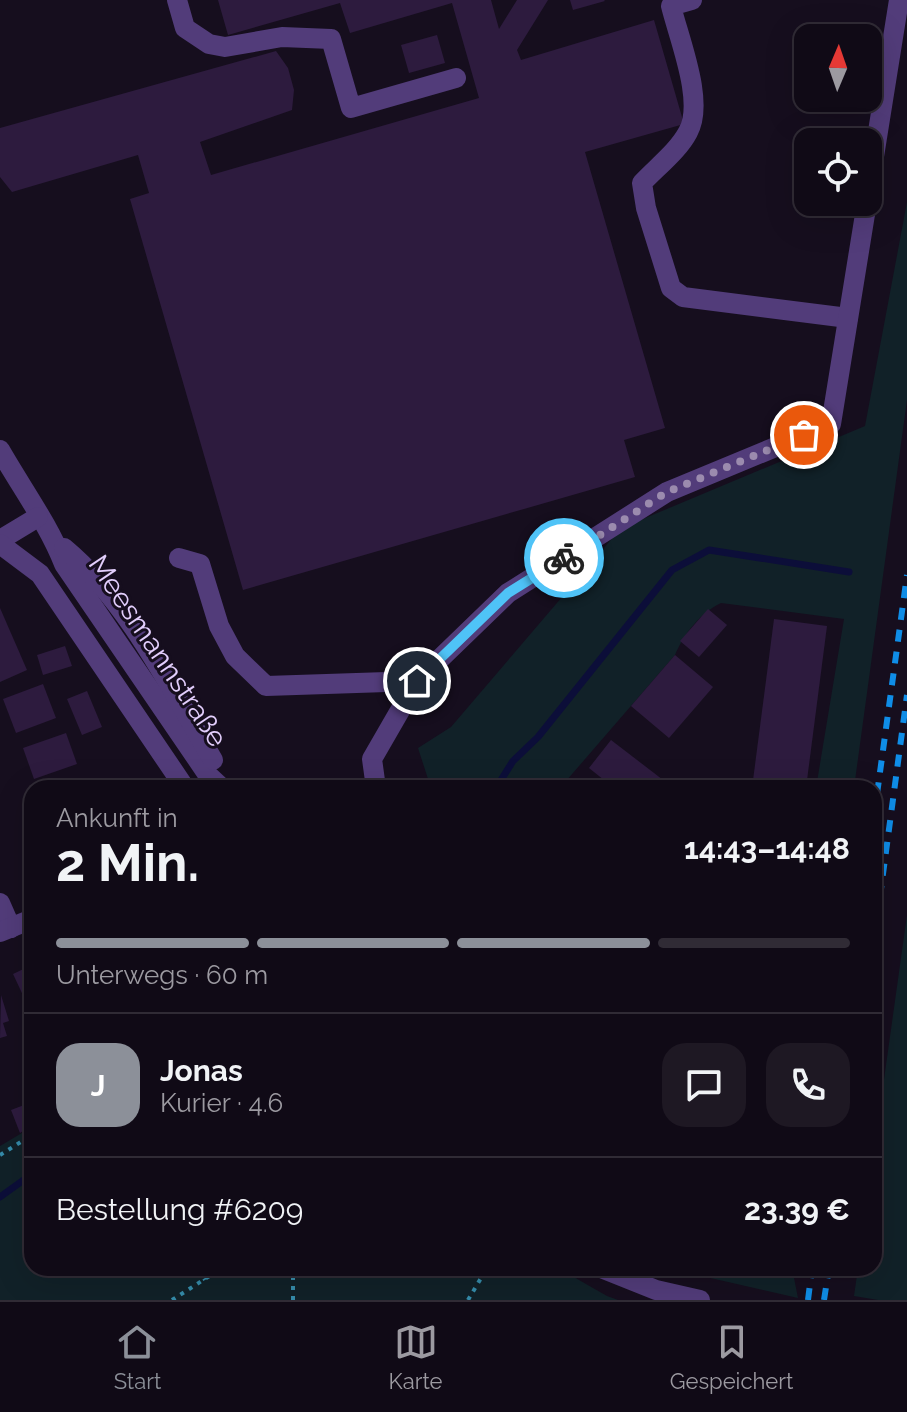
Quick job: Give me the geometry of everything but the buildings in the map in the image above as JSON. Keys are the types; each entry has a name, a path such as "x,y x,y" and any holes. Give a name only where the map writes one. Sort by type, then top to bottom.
{"street":[{"path":"177,0 185,28 209,44 225,47 282,37 331,39 351,108 456,78"},
{"path":"692,0 671,6 694,99 694,119 687,136 642,183 646,208 671,288 683,297 848,318"},
{"path":"879,128 899,0"},
{"path":"375,780 372,759 417,681 508,593 667,492 831,424 865,216"},
{"name":"Meesmannstraße","path":"0,450 55,541 64,564 213,780"},
{"path":"38,517 0,542 40,574 180,780"},
{"path":"179,558 200,564 219,626 235,656 266,686 417,681"},
{"path":"0,903 6,930"},
{"path":"621,1276 656,1290 700,1300"}],"path":[{"path":"0,1155 24,1140"},
{"path":"203,1276 205,1280"},
{"path":"172,1300 211,1276"},
{"path":"293,1276 293,1300"},
{"path":"468,1300 482,1276"}],"shaded area":[{"path":"907,202 907,400 855,780 817,780 844,619 721,603 706,612 694,625 675,655 567,780 428,780 418,748 451,727 615,535 631,524 865,426"},
{"path":"907,915 907,1300 854,1296 857,1276 882,1276 882,1094"},
{"path":"24,1132 24,1276 572,1276 618,1300 0,1300 0,1146"},
{"path":"702,1276 794,1276 798,1298"}],"waterway":[{"path":"501,780 513,761 538,737 672,570 709,550 849,572"},
{"path":"0,1197 24,1180"}],"railway":[{"path":"879,780 907,575"},
{"path":"882,881 907,695"},
{"path":"808,1300 811,1276"},
{"path":"824,1300 828,1276"}],"way so far":[{"path":"564,558 667,492 804,435"}],"route":[{"path":"417,681 508,593 564,558"}]}
